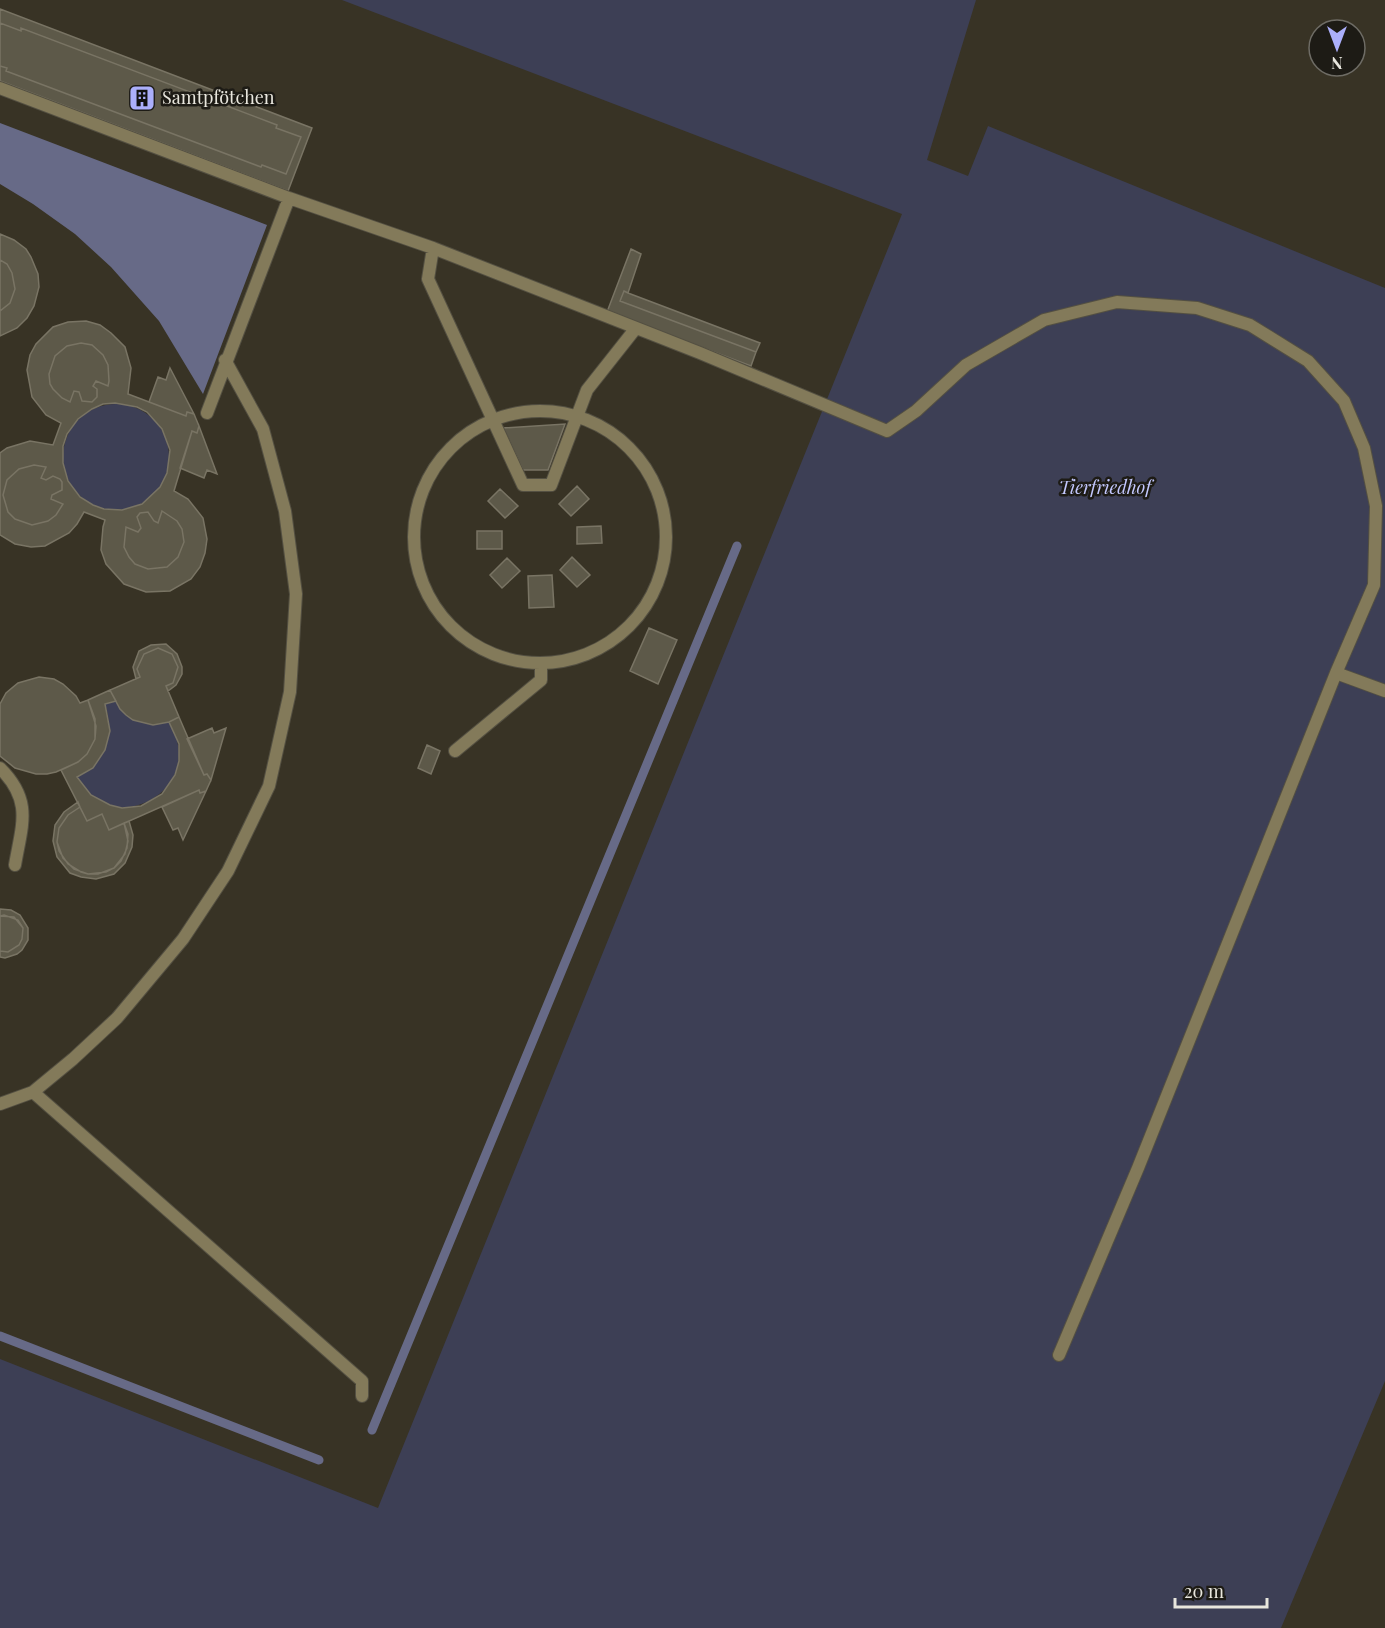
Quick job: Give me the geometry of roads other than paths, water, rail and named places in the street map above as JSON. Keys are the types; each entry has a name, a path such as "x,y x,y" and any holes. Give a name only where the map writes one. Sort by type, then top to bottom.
{"lane":[{"path":"0,88 289,198 433,248 887,431 916,411 966,365 1044,320 1117,302 1197,308 1250,326 1308,361 1344,401 1364,448 1376,506 1374,585 1336,673 1143,1157 1059,1355"},
{"path":"207,413 225,360 289,198"},
{"path":"433,248 428,279 523,485 551,485 587,390 636,328"},
{"path":"0,1104 33,1092 117,1018 183,939 228,871 269,786 290,692 296,594 285,511 263,429 225,360"},
{"path":"532,415 576,417 625,439 656,479 669,528 662,577 636,621 596,651 548,664 498,657 454,632 424,592 411,543 418,493 444,450 493,421 532,415"},
{"path":"455,751 541,680 541,663"},
{"path":"1336,673 1385,692"},
{"path":"0,768 11,779 22,798 23,816 15,865"},
{"path":"33,1092 362,1381 362,1396"}],"waterway":[{"path":"372,1430 737,546"},
{"path":"0,1336 319,1460"}],"place":[{"name":"Samtpfötchen","path":"142,98"}],"park label":[{"name":"Tierfriedhof","path":"1105,488"}]}
